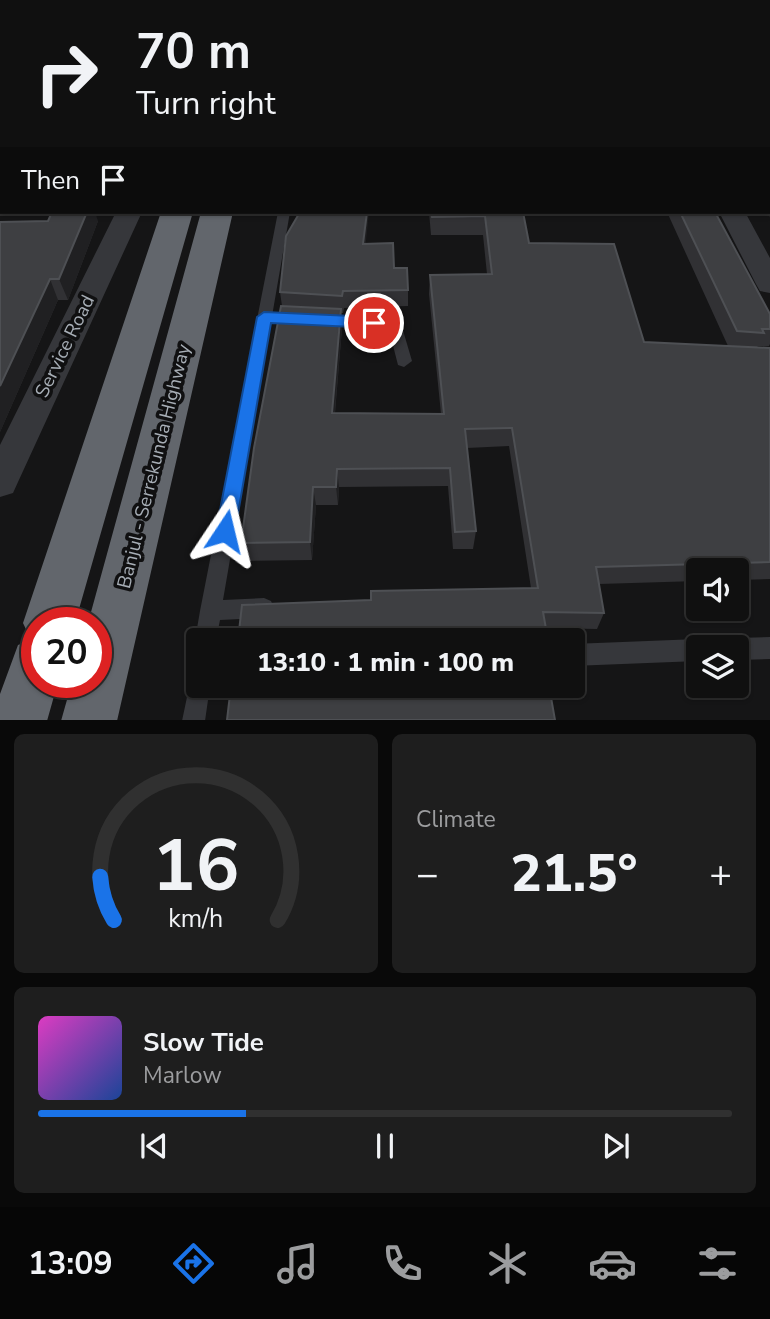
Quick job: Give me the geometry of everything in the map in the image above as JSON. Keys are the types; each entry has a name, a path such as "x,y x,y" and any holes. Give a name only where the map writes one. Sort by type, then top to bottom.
{"highway":[{"path":"54,607 176,214"},
{"name":"Banjul - Serrekunda Highway","path":"89,720 216,214"},
{"path":"19,720 26,698"}],"street":[{"name":"Service Road","path":"0,482 128,214"},
{"path":"733,214 770,284"}],"lane":[{"path":"208,628 271,318 284,214"},
{"path":"306,319 374,323 397,331 404,361"},
{"path":"210,611 290,607"},
{"path":"749,649 770,648"},
{"path":"585,654 686,650"},
{"path":"193,720 196,698"}],"building":[{"path":"51,214 86,214 59,279 50,279 0,386 0,222 48,221"},
{"path":"299,214 367,214 363,244 393,243 394,268 407,268 408,290 343,291 342,296 280,292 286,236"},
{"path":"431,214 523,214 529,243 614,244 644,342 770,348 770,562 749,563 749,558 686,558 686,564 596,567 604,613 543,612 546,628 239,628 242,605 371,600 371,591 538,588 512,428 465,429 476,531 455,532 450,468 337,469 336,487 313,487 310,542 241,543 254,448 281,306 341,309 332,413 444,414 430,275 492,274 485,216 432,217"},
{"path":"681,214 716,214 770,314 770,329 762,329 764,333 737,331"},
{"path":"230,698 551,698 555,720 227,720"}],"route":[{"path":"225,531 264,317 374,323"}]}
